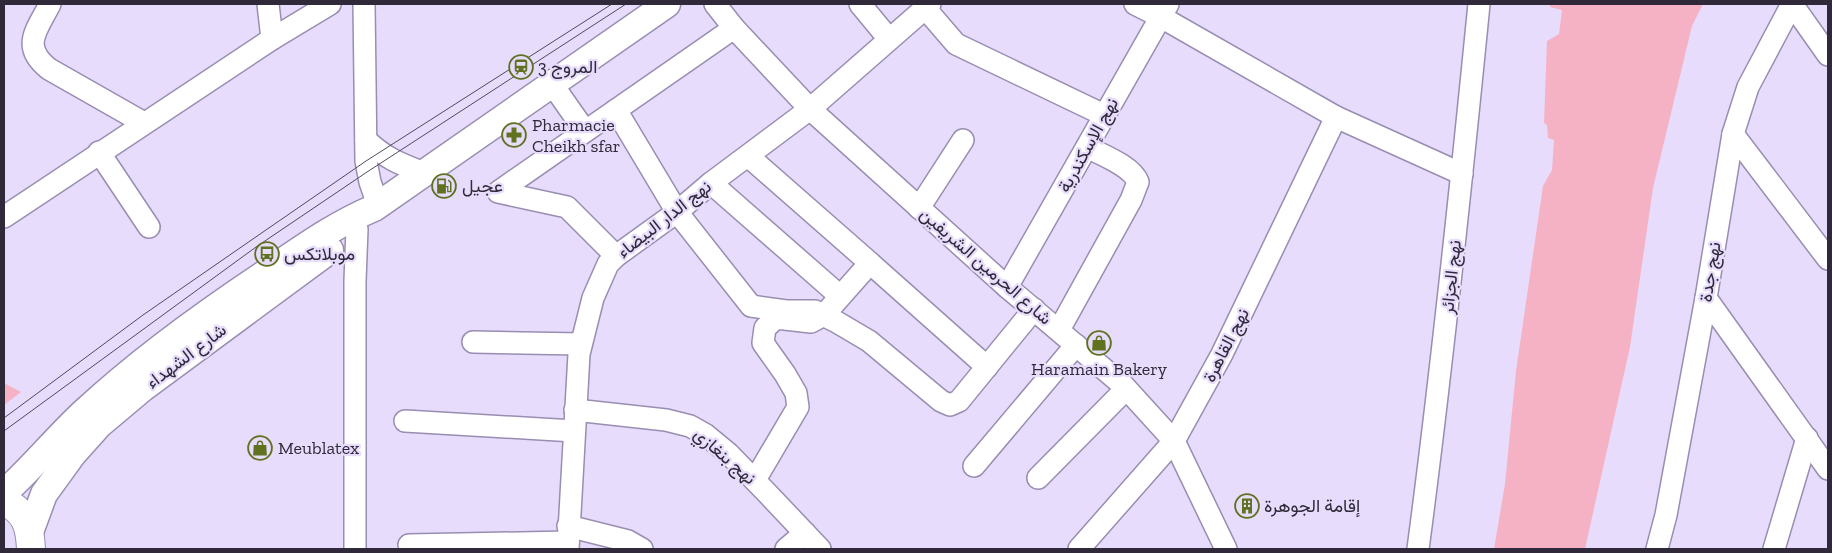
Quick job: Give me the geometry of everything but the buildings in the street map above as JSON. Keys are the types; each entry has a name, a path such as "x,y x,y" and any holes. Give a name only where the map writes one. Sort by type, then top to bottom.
{"highway":[{"path":"4,501 13,505 24,517 30,541"}],"main road":[{"name":"شارع الشهداء","path":"30,541 44,494 73,454 100,425 143,388 376,207 667,4"},
{"name":"شارع الشهداء","path":"4,493 84,412 147,358 225,300 354,224"}],"street":[{"path":"50,4 32,44 39,61 48,69 144,122"},
{"path":"268,4 272,39"},
{"path":"4,217 144,122 272,39 330,4"},
{"path":"364,4 367,172 376,207"},
{"name":"شارع الحرمين الشريفين","path":"715,4 734,28 810,109 1034,310 1126,388 1174,441 1226,549"},
{"path":"860,4 889,39"},
{"path":"1135,4 1165,10 1336,117 1462,174"},
{"name":"نهج الجزائر","path":"1418,549 1433,434 1479,4"},
{"path":"1792,4 1828,55"},
{"name":"نهج جدة","path":"1657,549 1666,515 1706,298 1733,134 1748,87 1792,4"},
{"path":"927,6 956,44 1104,115"},
{"name":"نهج الدار البيضاء","path":"568,539 579,354 593,298 608,264 616,256 677,212 711,183 810,109 927,6"},
{"name":"نهج الإسكندرية","path":"1007,286 1165,10"},
{"path":"616,256 567,207 498,192 734,28"},
{"path":"552,84 585,131"},
{"path":"616,110 677,212 751,306 786,311 815,311 824,315 869,341 941,401 950,404 959,401 1034,310"},
{"name":"نهج القاهرة","path":"1079,549 1174,441 1222,354 1336,117"},
{"path":"1733,134 1828,259"},
{"path":"366,140 376,150 398,164 424,173"},
{"path":"919,208 963,140"},
{"path":"1059,330 1131,200 1138,182 1130,170 1087,147"},
{"path":"99,152 149,227"},
{"path":"748,156 987,367"},
{"path":"711,183 840,296"},
{"path":"354,224 355,549"},
{"path":"755,480 798,407 796,392 763,343 765,328 776,318 811,322 824,315 870,263"},
{"path":"1706,298 1828,468"},
{"path":"473,342 581,344"},
{"path":"974,466 1076,345"},
{"path":"1038,478 1126,388"},
{"name":"نهج بنغازي","path":"405,421 666,420 690,426 706,435 729,454 820,549"},
{"path":"1774,549 1807,438"},
{"path":"786,549 805,533"},
{"path":"409,545 568,539 628,541 642,549"}],"shaded area":[{"path":"1550,4 1703,4 1692,26 1653,188 1630,347 1585,549 1494,549 1505,484 1516,371 1543,186 1552,170 1554,140 1548,138 1547,125 1544,123 1547,41 1559,34 1562,10 1550,7"},
{"path":"4,383 21,392 4,405"}],"tram line":[{"path":"4,418 143,315 366,161 612,4"},
{"path":"4,431 256,247 367,172 626,4"}],"place":[{"name":"المروج 3","path":"521,67"},
{"name":"Pharmacie Cheikh sfar","path":"514,135"},
{"name":"عجيل","path":"444,186"},
{"name":"موبلاتكس","path":"267,254"},
{"name":"Haramain Bakery","path":"1099,343"},
{"name":"Meublatex","path":"260,448"},
{"name":"إقامة الجوهرة","path":"1247,506"}]}
